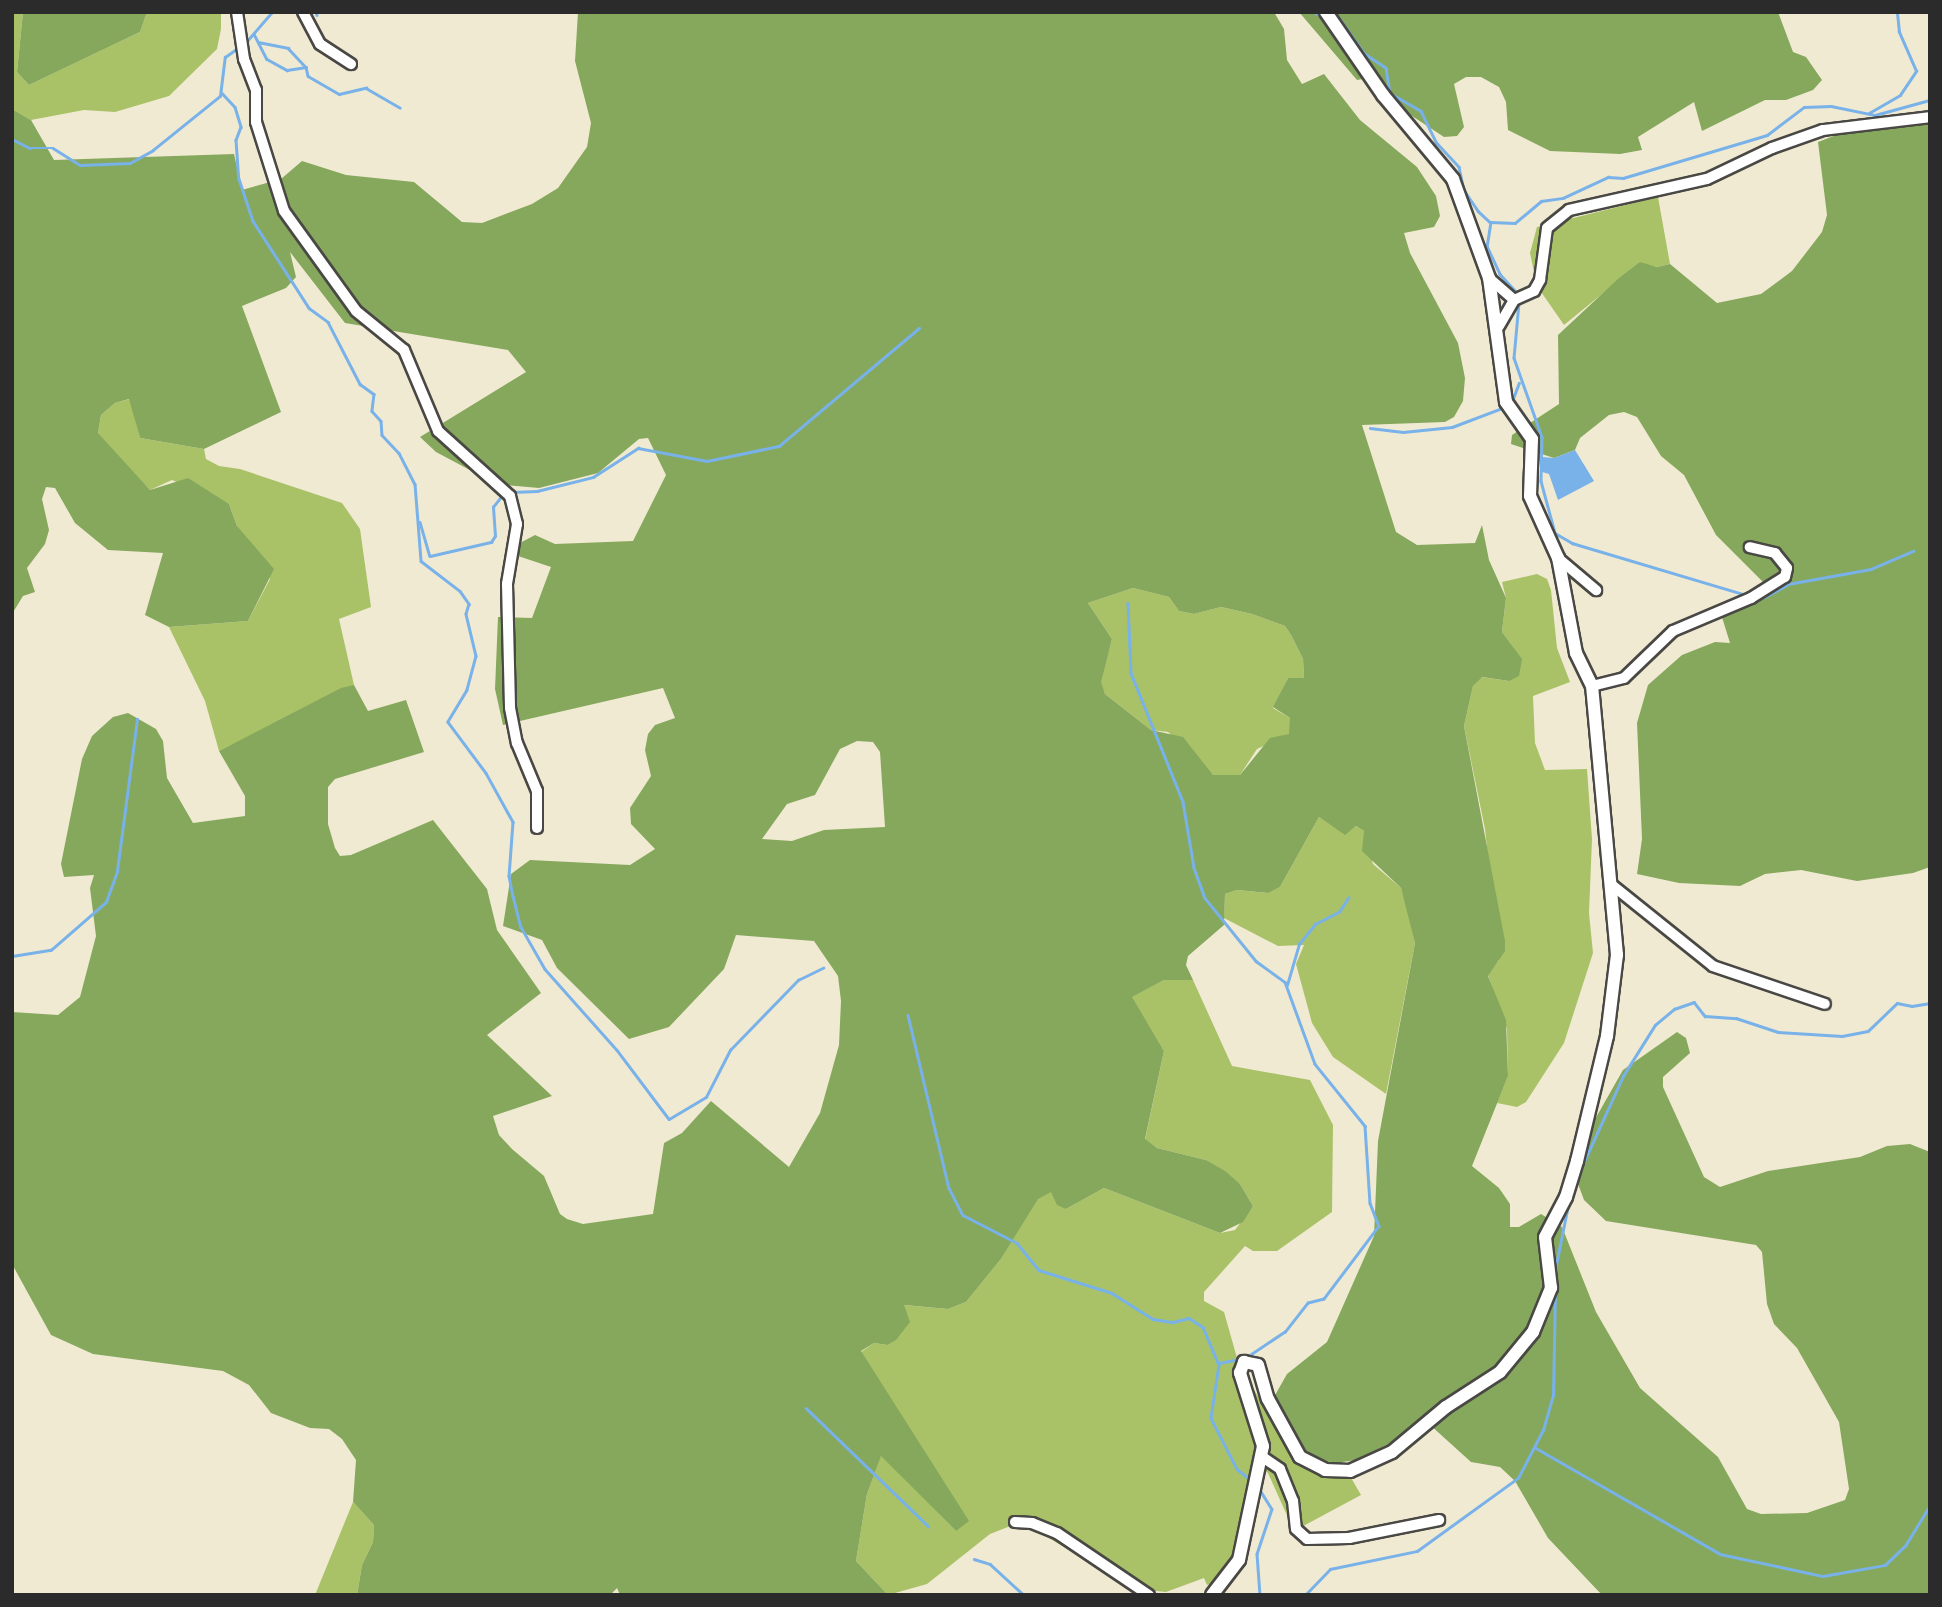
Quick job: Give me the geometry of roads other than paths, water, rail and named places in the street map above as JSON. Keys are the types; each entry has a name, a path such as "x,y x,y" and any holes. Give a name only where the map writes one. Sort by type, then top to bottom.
{"street":[{"path":"237,12 244,59 256,90 256,122 284,211 356,311 404,350 438,431 510,496 517,524 507,584 509,698 517,743 537,791 537,828"},
{"path":"303,12 320,44 351,64"},
{"path":"1212,1595 1239,1559 1261,1456 1261,1432 1240,1373 1244,1362 1258,1365 1268,1399 1300,1457 1325,1470 1350,1471 1392,1452 1446,1407 1500,1371 1533,1332 1551,1288 1548,1228 1566,1197 1607,1036 1617,955 1612,885 1604,851 1602,762 1592,686 1576,653 1558,558 1530,496 1532,439 1506,401 1499,326 1489,278 1468,229 1453,179 1383,95 1326,12"},
{"path":"1499,326 1514,300 1537,287 1547,228 1569,211 1707,180 1772,148 1823,130 1930,117"},
{"path":"1489,278 1514,300"},
{"path":"1592,686 1624,678 1673,631 1751,598 1785,577 1787,568 1775,553 1750,547"},
{"path":"1558,558 1596,590"},
{"path":"1612,885 1713,966 1825,1004"},
{"path":"1261,1456 1280,1469 1293,1501 1296,1529 1307,1539 1349,1538 1439,1520"},
{"path":"1015,1522 1032,1523 1057,1533 1149,1595"}],"water":[{"path":"1575,450 1594,481 1558,500 1549,474 1542,472 1542,457 1554,458"}],"waterway":[{"path":"246,42 272,12"},
{"path":"1314,12 1323,17"},
{"path":"1869,113 1900,95 1916,71 1899,32 1897,12"},
{"path":"1338,16 1364,53 1386,68 1390,93 1421,111 1436,142 1459,167 1464,190 1478,211 1490,222 1515,223 1541,201 1563,198 1608,177 1623,178 1767,135 1804,107 1831,106 1875,115 1930,100"},
{"path":"254,34 267,59 287,70 306,67"},
{"path":"258,42 288,48 306,67 308,76 339,94 366,88 400,108"},
{"path":"12,139 30,148 53,148 80,165 130,163 153,150 220,96 225,57 238,48"},
{"path":"222,93 235,107 241,127 236,140 239,179 253,221 309,308 328,322 360,384 374,394 372,411 381,421 382,435 399,453 415,484 421,561 460,591 469,604 466,614 476,656 467,690 448,722 486,773 513,822 509,876 513,896 521,927 545,969 617,1050 669,1119 706,1097 730,1050 798,980 823,968"},
{"path":"1491,222 1487,246 1500,274 1516,292"},
{"path":"1519,303 1514,358 1542,437 1541,481 1555,533 1572,543 1746,595"},
{"path":"512,492 537,491 593,477 638,448 707,461 779,446 919,328"},
{"path":"1512,401 1519,383"},
{"path":"1370,428 1403,432 1452,427 1505,407"},
{"path":"420,522 430,556 491,542 495,536 493,507 503,494"},
{"path":"1765,597 1788,584 1871,569 1913,551"},
{"path":"1128,603 1131,673 1183,802 1194,868 1205,898 1256,961 1285,982 1315,1064 1365,1126 1370,1203 1379,1226 1324,1299 1308,1303 1285,1332 1246,1358"},
{"path":"12,956 51,950 106,902 117,871 137,719"},
{"path":"1287,985 1299,944 1315,924 1339,912 1348,898"},
{"path":"1582,1166 1623,1076 1655,1025 1674,1009 1694,1002 1705,1016 1736,1018 1778,1032 1842,1036 1868,1031 1897,1003 1912,1006 1930,1003"},
{"path":"908,1015 949,1188 963,1215 1017,1243 1039,1270 1112,1293 1153,1319 1173,1322 1189,1318 1203,1327 1219,1365 1211,1418 1237,1469 1251,1480"},
{"path":"1555,1270 1568,1205"},
{"path":"1305,1595 1330,1569 1417,1551 1518,1478 1543,1430 1553,1396 1555,1291"},
{"path":"1219,1363 1240,1359"},
{"path":"806,1408 928,1526"},
{"path":"1536,1448 1720,1554 1823,1576 1885,1565 1905,1546 1930,1505"},
{"path":"1260,1490 1272,1509 1257,1554 1260,1595"},
{"path":"974,1559 990,1564 1024,1595"}]}
